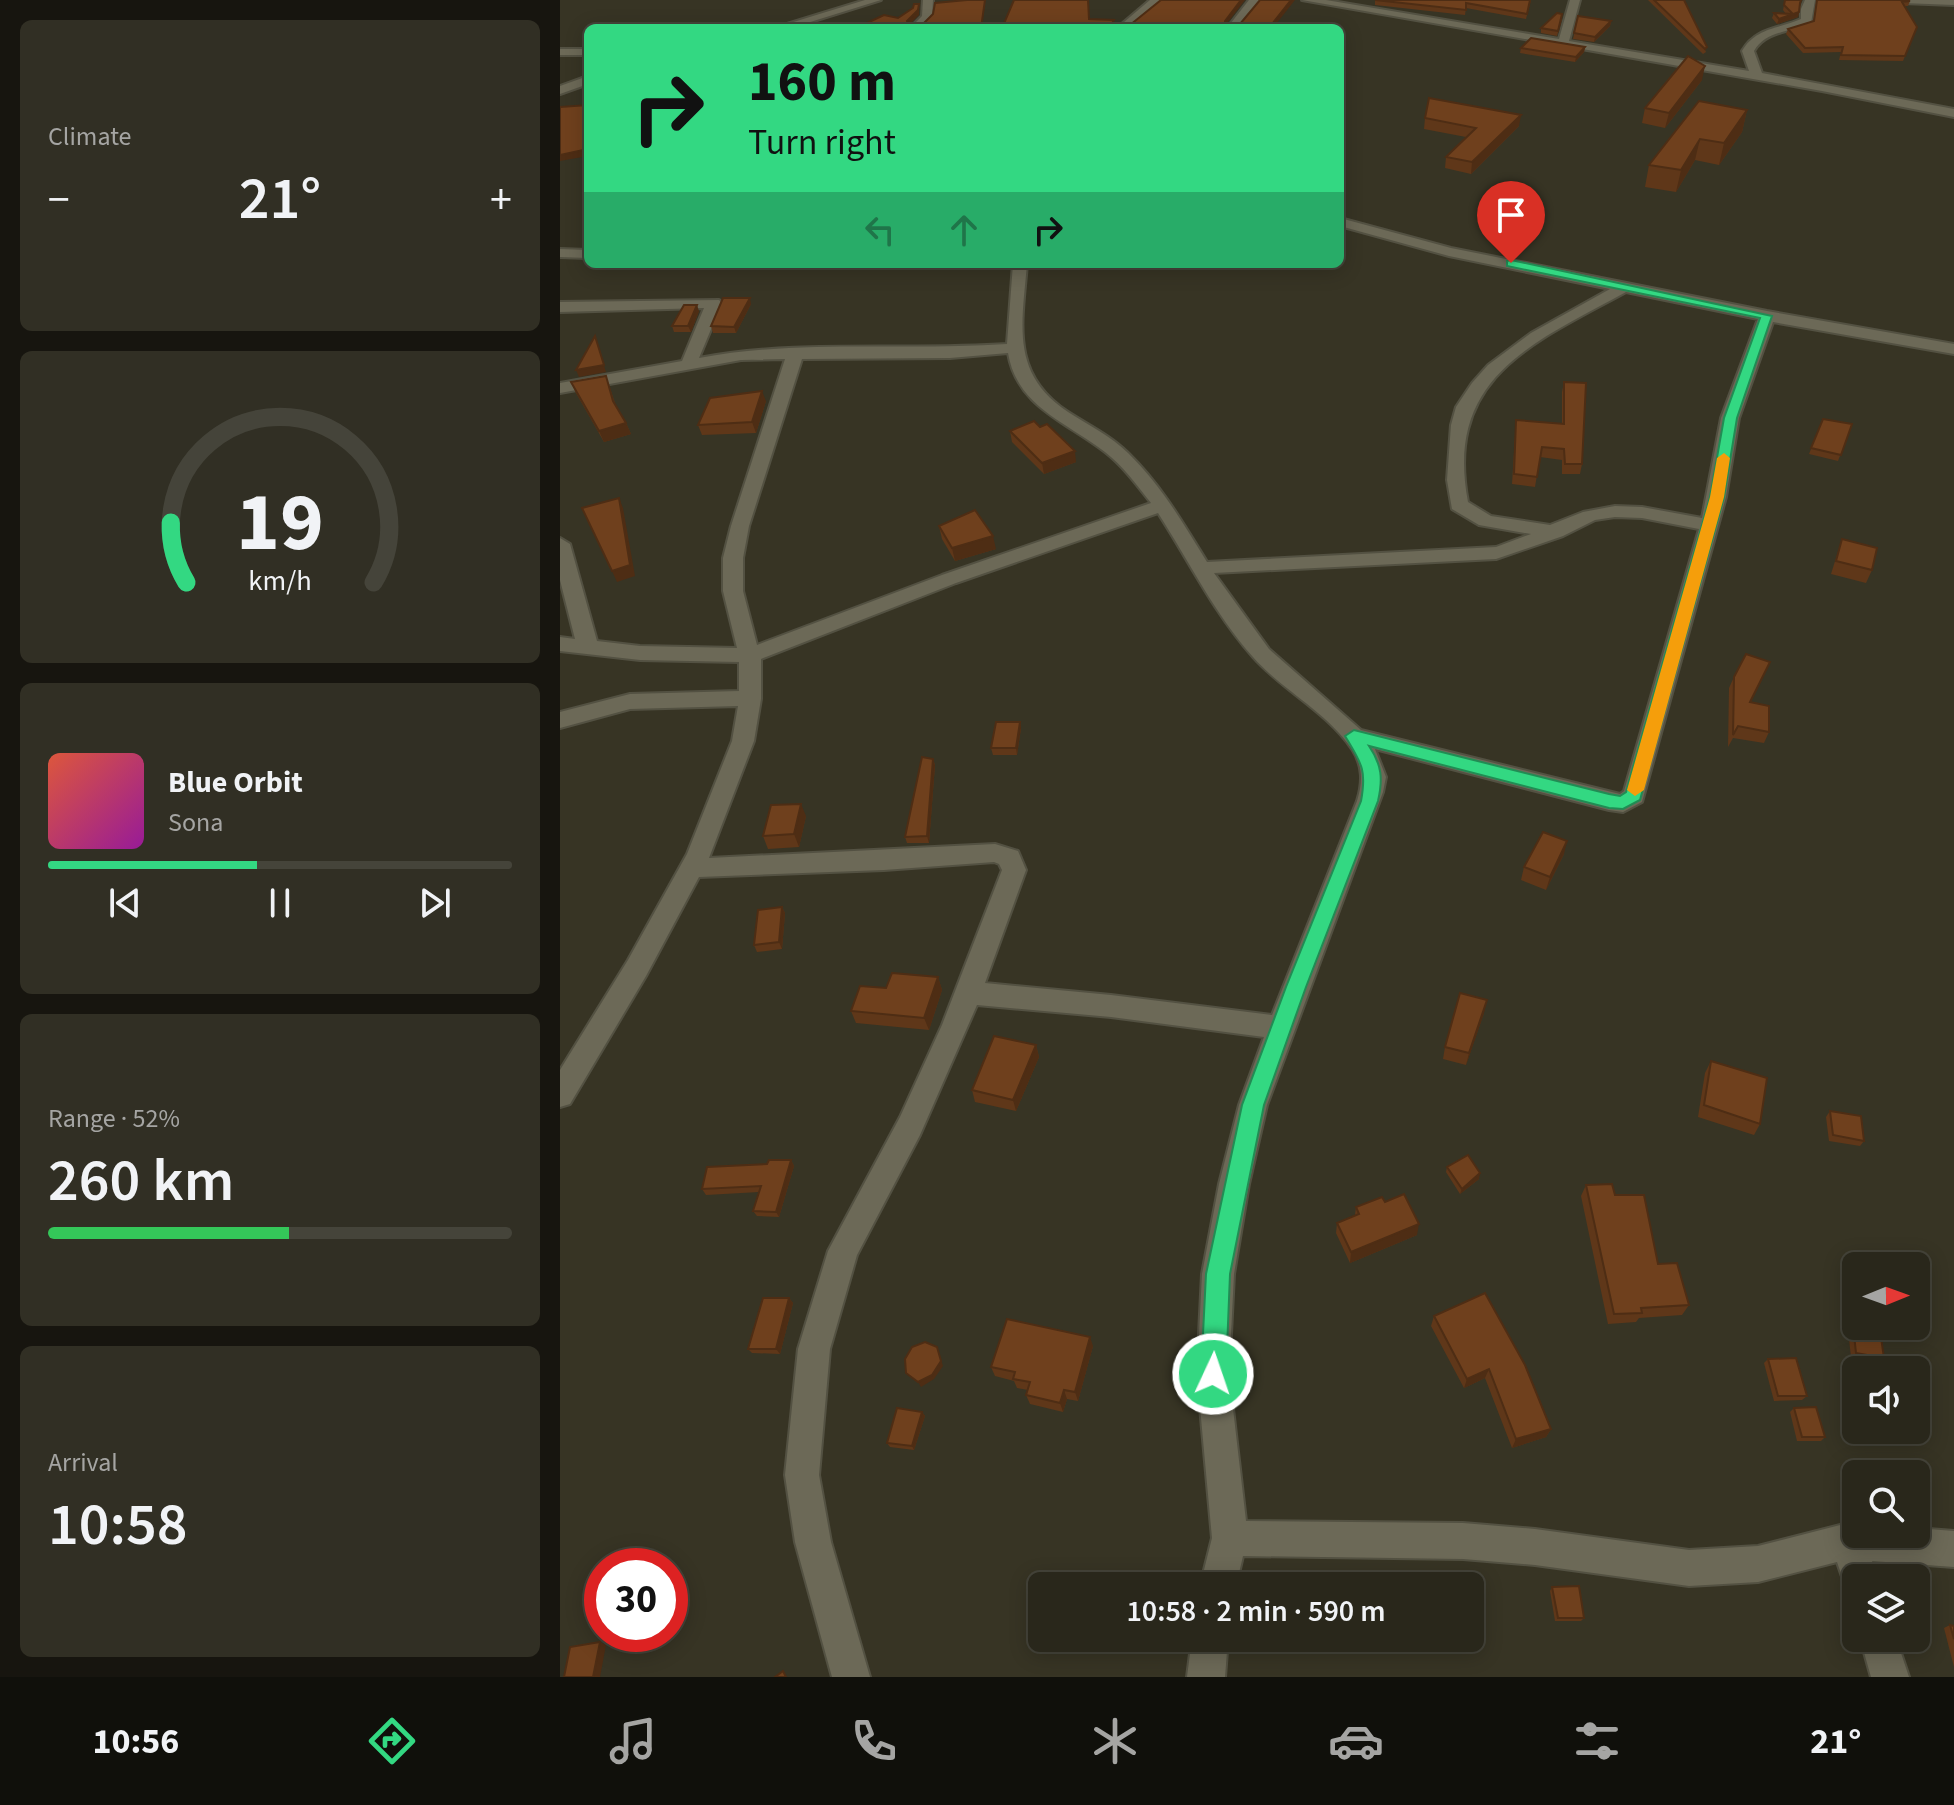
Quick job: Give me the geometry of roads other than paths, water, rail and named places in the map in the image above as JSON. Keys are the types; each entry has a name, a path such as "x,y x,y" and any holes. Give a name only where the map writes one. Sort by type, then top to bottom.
{"street":[{"path":"793,24 876,0"},
{"path":"919,24 927,17 928,0"},
{"path":"1126,24 1146,6 1159,0"},
{"path":"1235,24 1255,0"},
{"path":"1307,0 1757,76 1954,113"},
{"path":"1563,43 1575,0"},
{"path":"1757,76 1748,51 1751,43 1759,36 1804,23 1808,18 1806,9 1810,0"},
{"path":"1903,0 1954,2"},
{"path":"560,52 584,52"},
{"path":"560,90 584,81"},
{"path":"1344,223 1449,252 1767,316 1954,349"},
{"path":"560,253 584,254"},
{"path":"1020,268 1015,322 1017,348 1026,383 1119,454 1163,505 1201,568 1261,653 1354,736 1369,759 1374,778 1369,801 1253,1105 1218,1274 1213,1374 1230,1538 1222,1572"},
{"path":"1556,532 1486,521 1459,505 1455,490 1463,410 1489,376 1522,347 1626,286"},
{"path":"560,307 714,303 689,363"},
{"path":"1354,736 1623,803 1634,796 1717,497 1730,418 1767,316"},
{"path":"560,388 741,355 950,353 1017,348"},
{"path":"560,1095 637,968 691,868 738,755 750,699 750,655 738,620 733,591 733,558 740,526 795,354"},
{"path":"560,644 694,656 750,655 949,579 1163,505"},
{"path":"1201,568 1496,553 1515,550 1599,513 1626,511 1709,525"},
{"path":"560,544 588,647"},
{"path":"560,720 613,704 675,697 750,699"},
{"path":"691,868 869,862 995,853 1009,858 1014,870 969,993 910,1126 843,1251 814,1349 802,1475 813,1542 851,1677"},
{"path":"969,993 1111,1006 1281,1028"},
{"path":"1230,1538 1463,1541 1535,1547 1689,1568 1758,1564 1842,1543"},
{"path":"1930,1547 1954,1549"},
{"path":"1206,1677 1209,1652"},
{"path":"1882,1652 1890,1677"}]}
